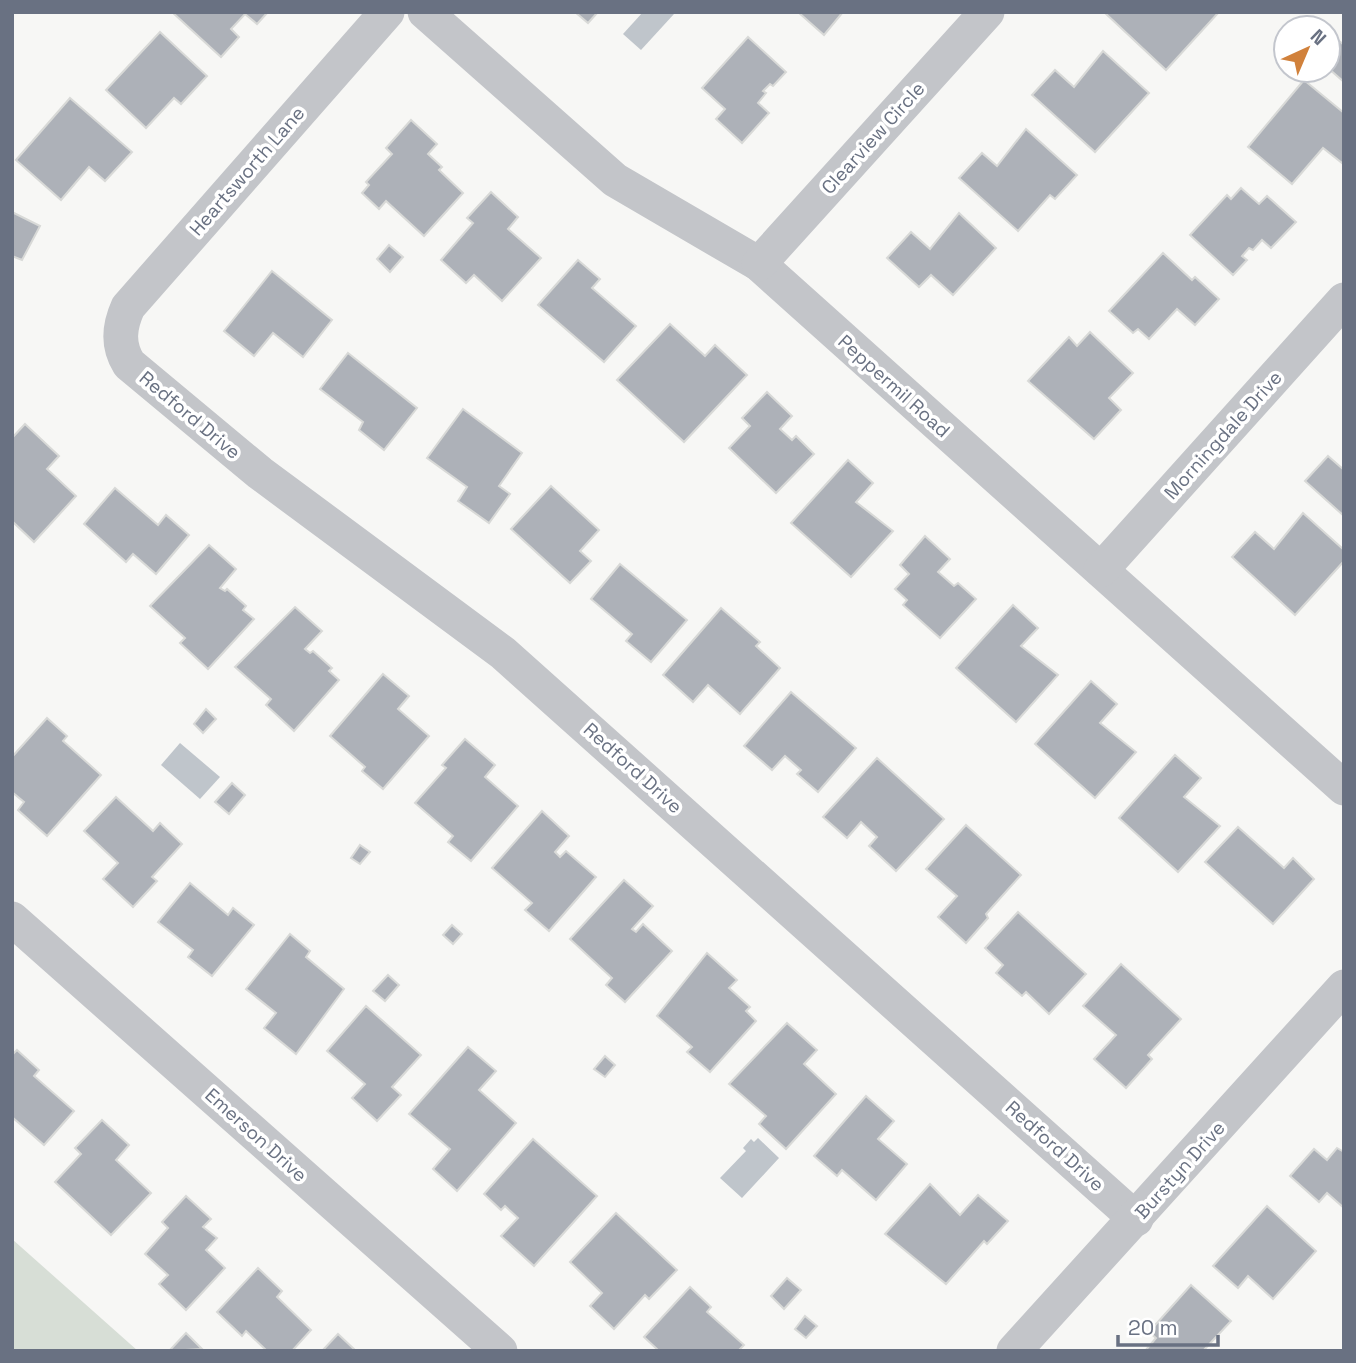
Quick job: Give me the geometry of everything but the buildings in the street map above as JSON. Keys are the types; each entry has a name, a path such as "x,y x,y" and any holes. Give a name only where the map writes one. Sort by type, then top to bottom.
{"street":[{"name":"Heartsworth Lane","path":"120,337 128,307 387,12"},
{"name":"Peppermil Road","path":"425,12 615,180 759,264 1344,788"},
{"name":"Clearview Circle","path":"759,264 987,12"},
{"name":"Morningdale Drive","path":"1101,570 1344,300"},
{"name":"Redford Drive","path":"120,337 121,352 129,364 260,473 503,653 1136,1219"},
{"name":"Emerson Drive","path":"12,919 500,1351"},
{"name":"Burstyn Drive","path":"1014,1351 1344,987"}],"shaded area":[{"path":"643,12 674,14 641,50 623,34"},
{"path":"180,743 220,777 200,799 161,765"},
{"path":"758,1138 779,1158 742,1198 720,1178 746,1151 743,1148 751,1139 754,1142"},
{"path":"12,1239 138,1351 12,1351"}]}
